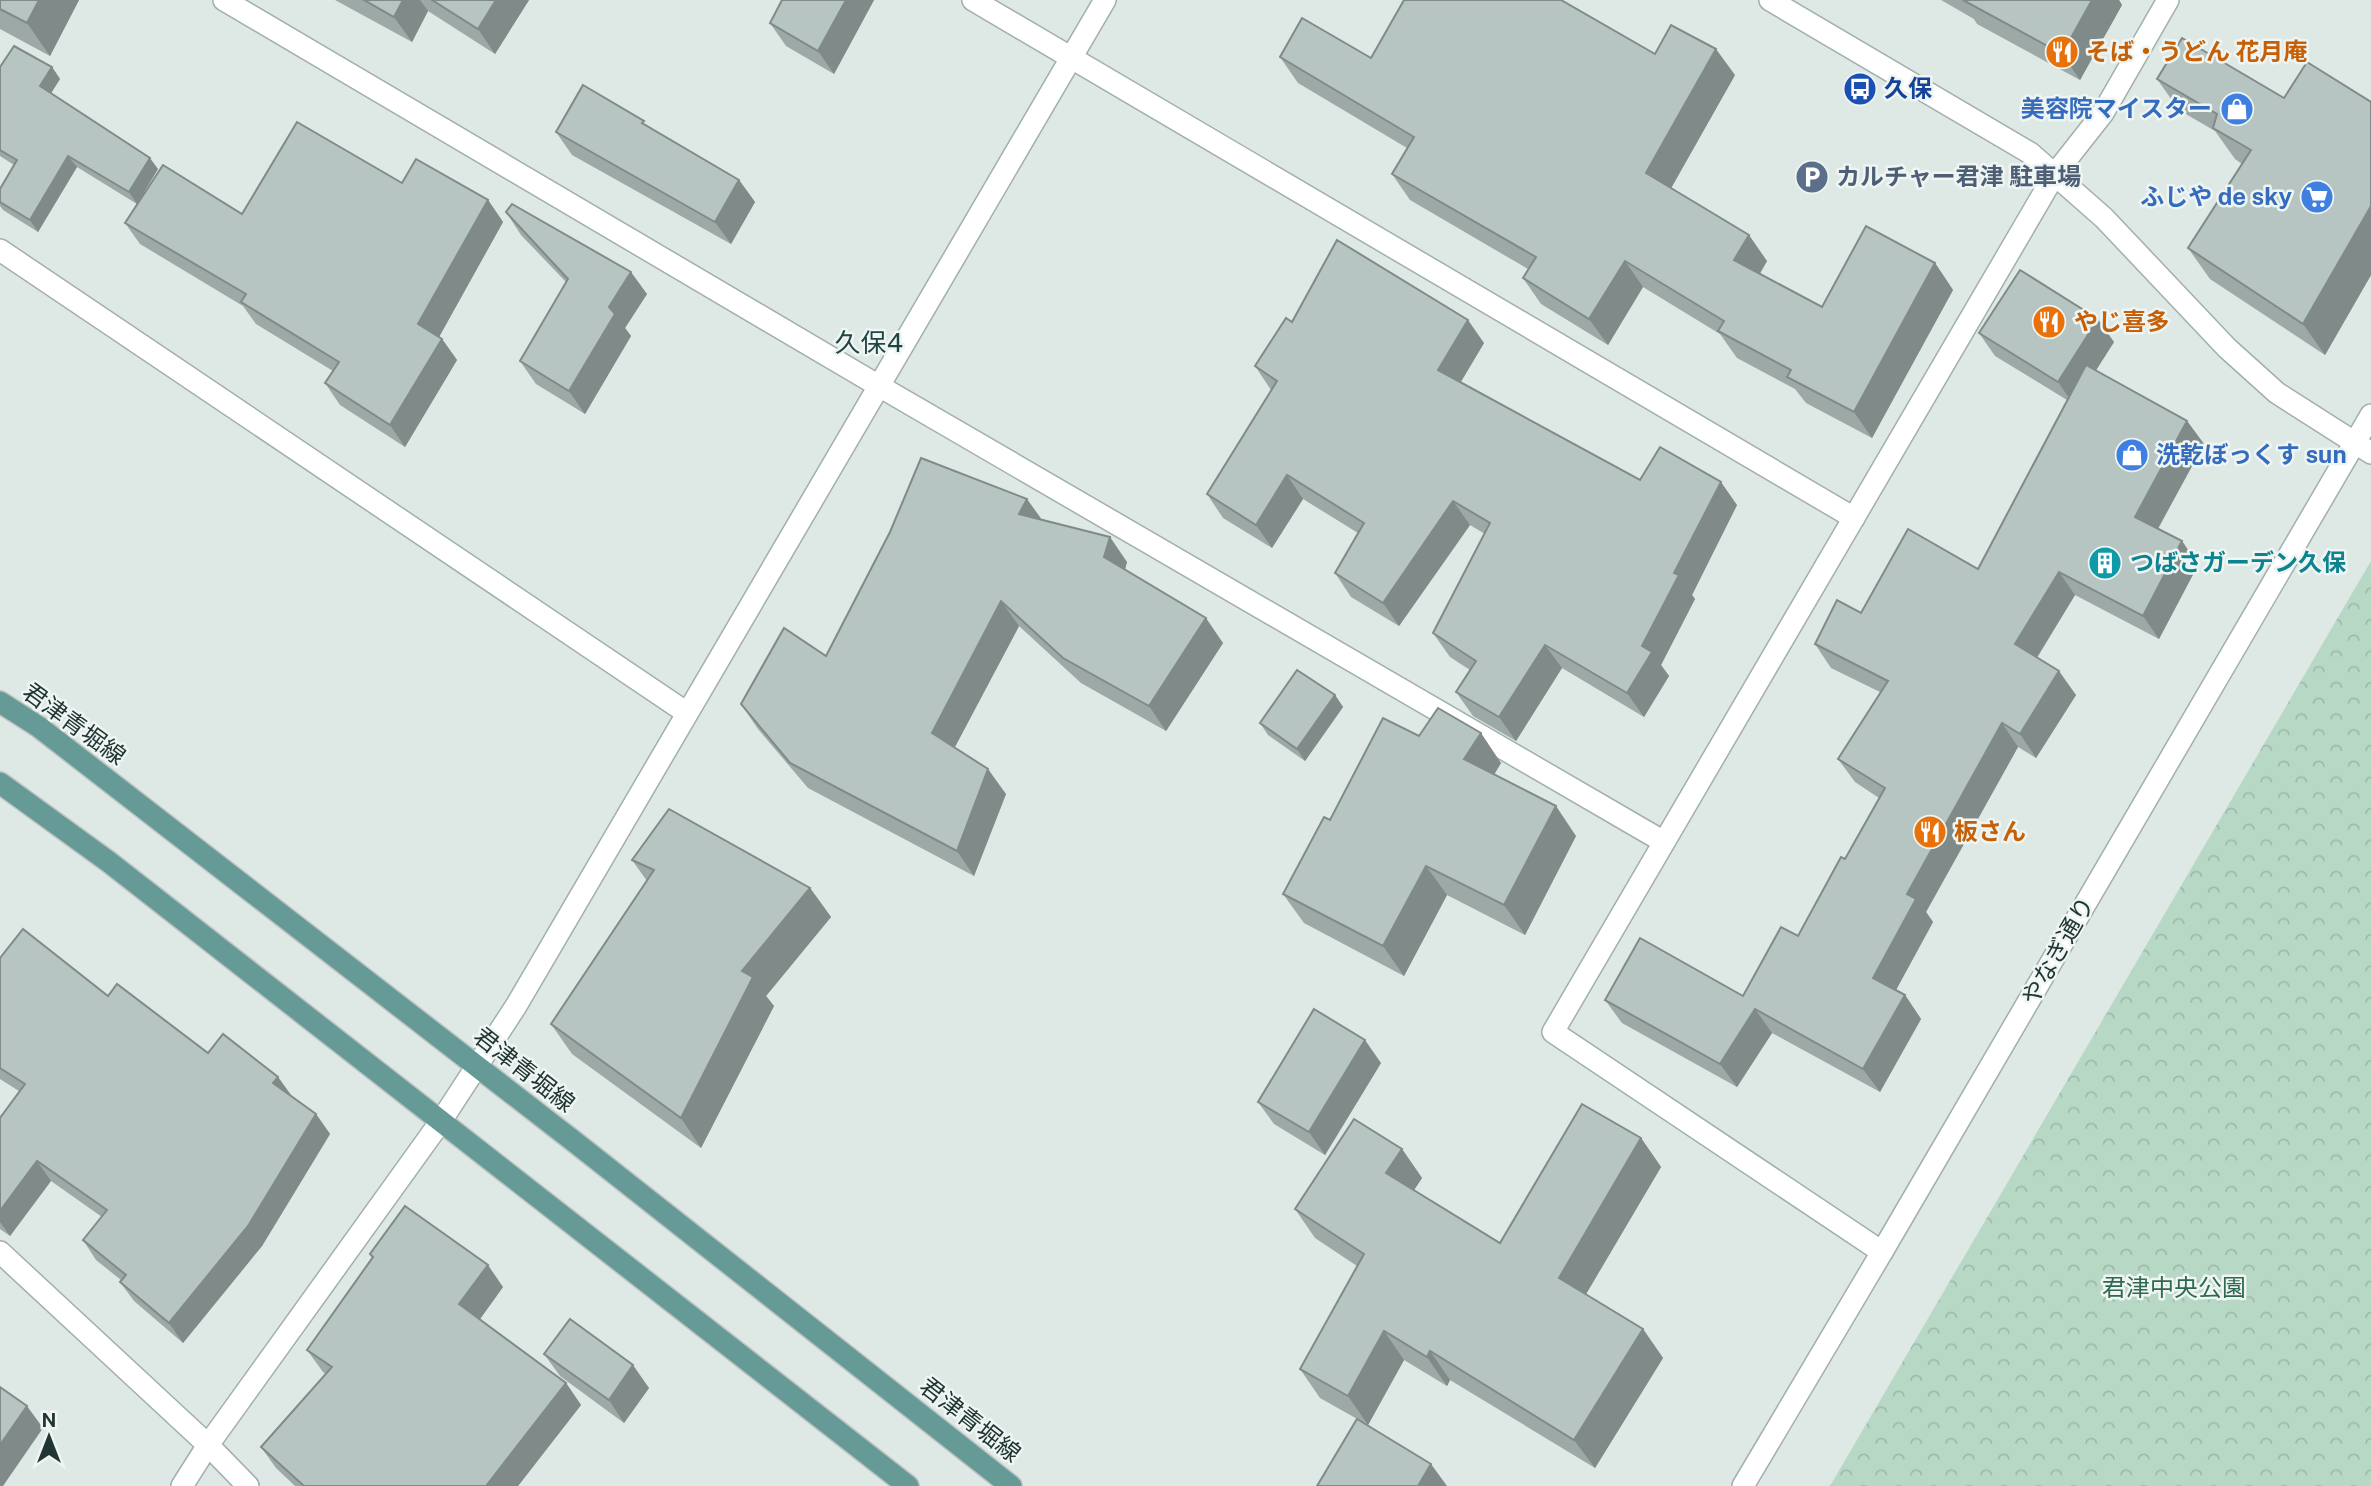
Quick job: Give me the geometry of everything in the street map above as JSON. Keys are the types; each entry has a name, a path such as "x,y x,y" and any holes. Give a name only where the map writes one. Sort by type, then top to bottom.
{"main road":[{"name":"君津青堀線","path":"0,702 39,727 476,1065 1011,1486"},
{"path":"0,783 109,862 908,1486"}],"street":[{"path":"224,0 879,386 1664,842"},
{"path":"973,0 1854,518"},
{"path":"181,1486 441,1121 516,1006 1105,0"},
{"path":"1770,0 2030,153 2104,218 2227,348 2277,393 2363,449"},
{"path":"1882,1252 1553,1032 2054,174 2103,113 2168,0"},
{"path":"0,250 687,713"},
{"name":"やなぎ通り","path":"1742,1486 2363,449 2371,415"},
{"path":"0,1252 208,1445 248,1486"}],"green space":[{"name":"君津中央公園","path":"2371,561 2371,1486 1830,1486"}],"building":[{"path":"0,0 39,0 27,23 0,9"},
{"path":"364,0 403,0 394,17"},
{"path":"432,0 496,0 478,29"},
{"path":"782,0 846,0 818,51 770,23"},
{"path":"1404,0 1561,0 1655,54 1671,25 1716,49 1646,173 1749,235 1734,260 1822,307 1866,226 1935,263 1854,412 1787,377 1791,370 1718,331 1724,321 1625,261 1589,319 1523,278 1536,257 1392,174 1414,137 1280,57 1302,18 1371,58"},
{"path":"1963,0 2092,0 2062,54"},
{"path":"2182,38 2284,98 2307,62 2371,102 2371,206 2303,324 2188,248 2251,150 2213,128 2217,114 2157,79"},
{"path":"14,46 52,67 40,86 150,158 129,192 68,156 30,220 0,202 0,189 17,160 0,150 0,67"},
{"path":"583,85 739,180 715,222 556,132"},
{"path":"297,122 402,183 416,159 488,200 418,324 442,339 390,425 325,383 339,362 241,302 246,294 125,223 163,165 242,214"},
{"path":"512,204 631,272 609,307 615,314 569,391 520,361 568,279 506,212"},
{"path":"1337,240 1468,320 1438,370 1640,480 1660,447 1721,482 1674,573 1679,575 1642,646 1652,652 1627,693 1545,645 1499,717 1456,692 1476,661 1433,633 1490,523 1453,501 1383,603 1335,573 1364,523 1287,475 1256,525 1207,494 1277,381 1255,366 1286,318 1292,322"},
{"path":"2020,270 2098,319 2058,382 1979,333"},
{"path":"2086,365 2187,421 2135,517 2182,541 2143,616 2059,572 2015,644 2059,671 2020,734 2002,723 1907,894 1916,899 1873,978 1905,995 1863,1069 1755,1009 1720,1064 1605,1000 1640,938 1743,996 1781,927 1798,936 1841,857 1845,859 1885,788 1838,759 1888,681 1815,644 1837,600 1861,613 1908,529 1978,569"},
{"path":"921,458 1027,499 1019,514 1110,537 1104,557 1206,618 1149,706 1063,658 1001,601 932,733 988,769 957,851 790,763 741,704 784,628 826,656 890,532"},
{"path":"1297,670 1335,695 1297,749 1260,723"},
{"path":"1438,708 1481,733 1464,759 1556,806 1504,905 1426,866 1383,946 1283,894 1324,817 1330,820 1383,718 1419,736"},
{"path":"669,809 810,888 742,971 753,977 681,1118 551,1024 654,870 632,860"},
{"path":"23,929 108,996 117,984 208,1053 223,1034 278,1077 273,1083 316,1114 248,1226 169,1323 120,1282 126,1275 83,1240 107,1210 37,1161 0,1211 0,1118 25,1084 0,1068 0,958"},
{"path":"1314,1009 1365,1040 1309,1132 1258,1102"},
{"path":"1582,1104 1641,1138 1559,1278 1643,1329 1574,1440 1430,1351 1427,1357 1384,1331 1348,1396 1300,1369 1364,1254 1295,1209 1354,1119 1402,1149 1386,1173 1500,1243"},
{"path":"405,1206 488,1265 459,1304 566,1383 486,1486 304,1486 261,1447 332,1367 307,1350 373,1257 370,1254"},
{"path":"570,1319 633,1365 609,1400 544,1354"},
{"path":"0,1387 27,1406 0,1445"},
{"path":"1357,1419 1431,1464 1418,1486 1317,1486"}],"place":[{"name":"そば・うどん 花月庵","path":"2062,52"},
{"name":"久保","path":"1860,89"},
{"name":"美容院マイスター","path":"2237,109"},
{"name":"カルチャー君津 駐車場","path":"1812,177"},
{"name":"ふじや de sky","path":"2317,197"},
{"name":"やじ喜多","path":"2049,322"},
{"name":"洗乾ぼっくす sun","path":"2132,455"},
{"name":"つばさガーデン久保","path":"2105,563"},
{"name":"板さん","path":"1930,832"}],"district":[{"name":"久保4","path":"869,343"}]}
